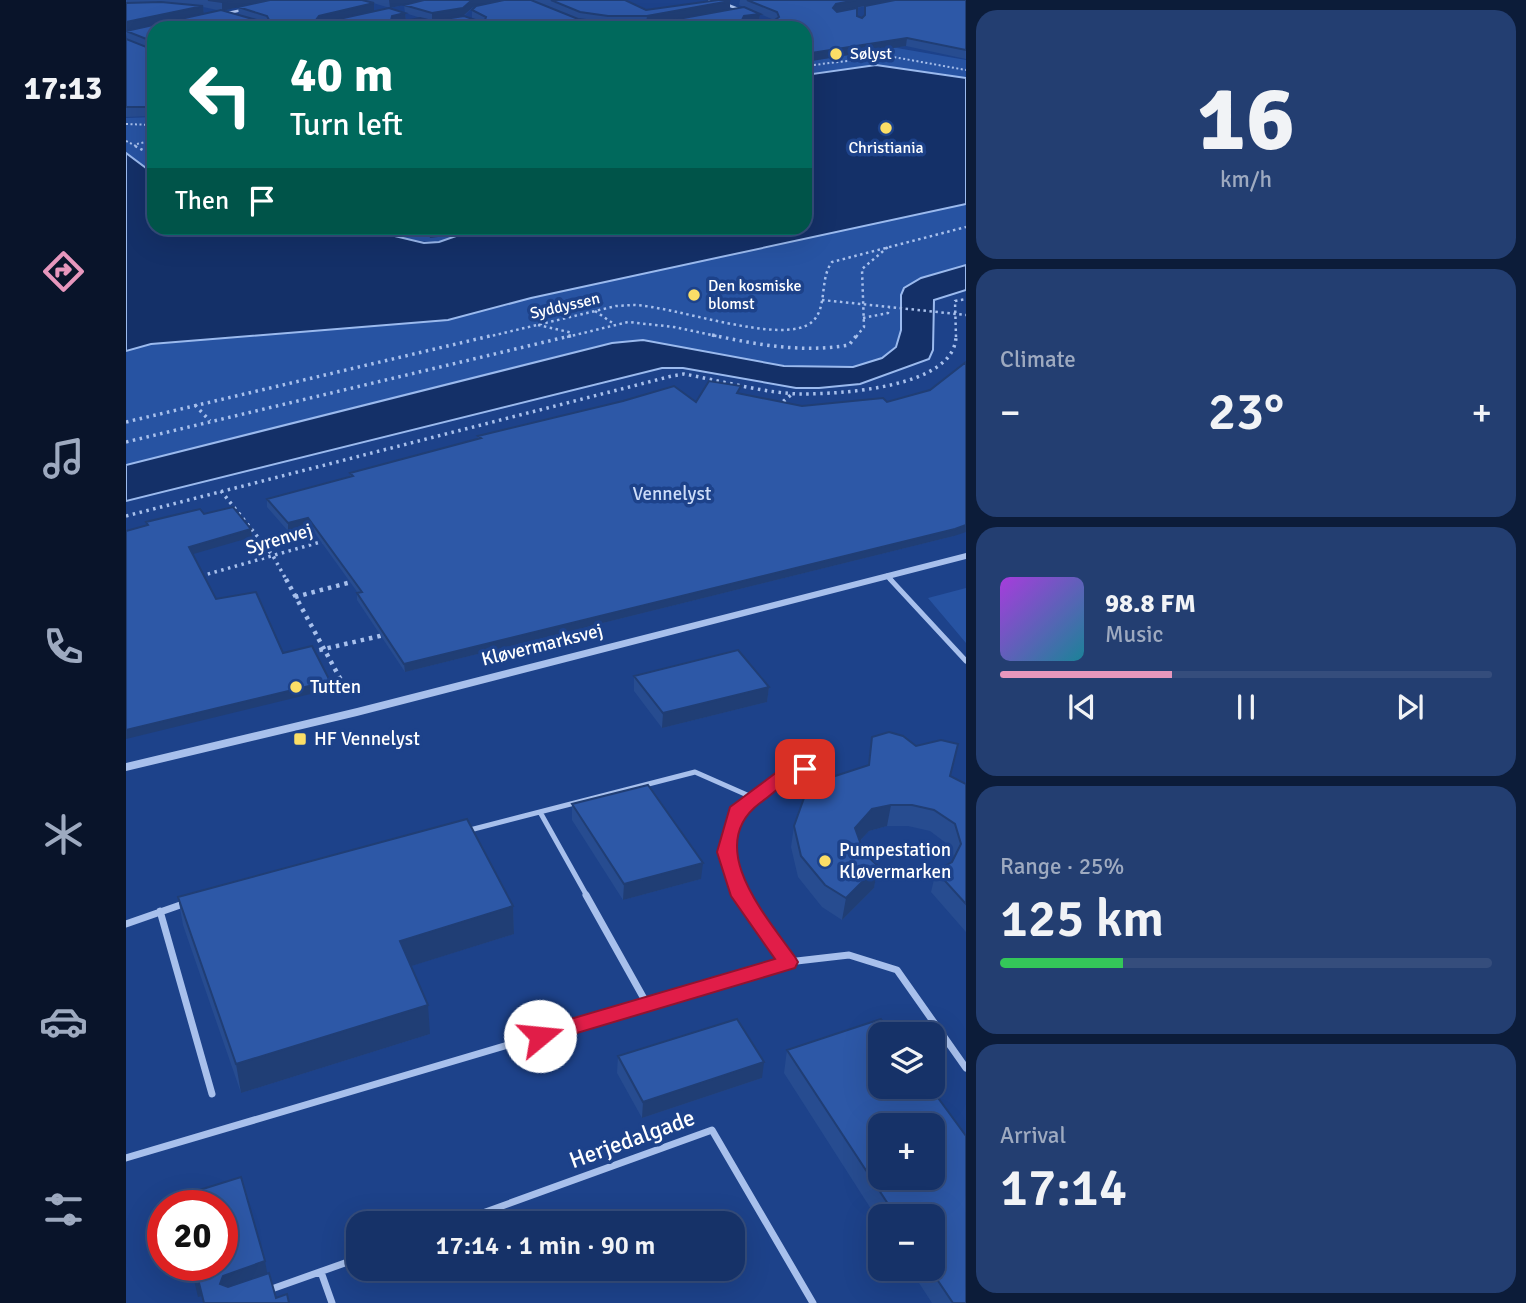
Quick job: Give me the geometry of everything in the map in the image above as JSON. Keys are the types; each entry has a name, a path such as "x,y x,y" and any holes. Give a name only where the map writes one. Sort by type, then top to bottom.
{"street":[{"path":"710,0 724,0"},
{"path":"214,15 252,8"},
{"path":"731,13 744,11"},
{"path":"226,14 236,17"},
{"name":"Kløvermarksvej","path":"126,767 357,712 966,556"}],"lane":[{"path":"717,0 744,11"},
{"path":"887,576 966,661"},
{"path":"788,962 741,896 726,852 737,811 783,776 827,761"},
{"path":"461,832 695,772 754,798"},
{"path":"540,812 647,1004"},
{"path":"126,924 195,901"},
{"path":"160,911 212,1094"},
{"path":"126,1158 788,962 849,955 897,970 966,1068"},
{"name":"Herjedalgade","path":"488,1211 712,1130 813,1303"},
{"path":"256,1294 346,1263"},
{"path":"321,1272 332,1303"}],"path":[{"path":"812,65 888,56 966,70"},
{"path":"126,124 147,123"},
{"path":"126,141 147,152"},
{"path":"136,145 147,142"},
{"name":"Syddyssen","path":"126,422 595,311 631,305 646,305 755,327 789,330 810,324 819,311 824,273 832,262 966,227"},
{"path":"126,442 614,324 652,323 781,348 814,350 849,345 864,327 861,304 862,269 888,246"},
{"path":"126,516 672,376 704,377 793,393 832,393 885,388 938,368 956,344 955,301 966,299"},
{"path":"822,300 966,315"},
{"path":"863,318 888,313 889,308"},
{"path":"595,311 614,324"},
{"path":"537,325 574,334"},
{"path":"957,331 966,334"},
{"path":"768,411 790,398 793,393"},
{"path":"195,405 210,421"},
{"path":"221,491 273,556 357,712"},
{"name":"Syrenvej","path":"193,578 326,541"},
{"path":"295,597 363,579"},
{"path":"310,652 391,633"}],"shaded area":[{"path":"851,40 966,60 966,78 876,65 812,74 812,46"},
{"path":"876,65 966,78 966,204 531,298 448,320 151,344 126,351 126,153 147,169 147,235 390,235 424,243 439,242 459,235 812,235 812,74"},
{"path":"147,117 147,169 126,153 126,118"},
{"path":"966,204 966,265 921,278 901,295 903,318 896,347 873,363 842,369 806,369 654,342 626,341 126,465 126,351 151,344 448,320 531,298"},
{"path":"392,235 466,235 435,242"},
{"path":"966,265 966,290 934,300 933,350 929,359 860,384 796,388 683,368 662,368 126,501 126,465 612,343 643,340 784,366 853,367 882,358 896,347 901,330 901,295 904,288 921,278"},
{"path":"966,588 966,643 928,598"}],"building":[{"path":"270,0 362,0 374,3 319,16 318,21 268,21 267,16 238,7"},
{"path":"424,0 472,0 463,8 432,13 404,5"},
{"path":"504,0 531,0 578,19 594,21 485,21 486,17 472,10 476,6"},
{"path":"551,0 625,0 646,10 718,0 730,1 647,16 608,16 580,12"},
{"path":"747,0 856,0 836,4 833,8 837,12 857,8 857,16 862,18 865,15 865,6 895,0 966,0 966,50 907,38 812,53 812,21 765,21 779,17 777,12"},
{"path":"161,2 203,6 126,22 126,3"},
{"path":"744,7 760,14 744,16 742,20 667,21"},
{"path":"389,8 405,13 392,16 391,21 330,21"},
{"path":"221,10 260,21 171,21"},
{"path":"464,16 478,21 432,21"},
{"path":"420,18 432,21 404,21"},
{"path":"147,26 147,39 126,31"},
{"path":"126,39 147,47 147,107 126,107"},
{"name":"Vennelyst","path":"966,362 966,525 404,664 357,593 362,592 308,518 288,523 267,499 353,476 350,473 481,438 478,436 674,386 696,402 709,381 741,386 737,393 802,406 883,398 887,402 930,390"},
{"path":"233,507 251,529 189,547 216,599 256,592 283,653 312,646 330,681 126,730 126,531 148,525 146,522 200,509 204,514"},
{"path":"738,650 769,687 663,713 634,676"},
{"path":"889,732 903,736 916,746 941,740 958,744 950,776 966,784 966,904 936,871 952,862 961,844 955,824 934,810 912,805 872,809 855,828 864,853 878,866 846,898 825,885 801,856 794,826 804,798 829,778 869,765 872,737"},
{"path":"648,785 703,863 624,884 572,804"},
{"path":"467,819 513,906 400,941 428,1005 236,1064 178,897"},
{"path":"737,1019 764,1062 643,1102 618,1056"},
{"path":"868,1023 868,1099 939,1099 966,1136 966,1303 953,1303 938,1281 945,1281 945,1204 888,1204 879,1190 945,1190 945,1113 868,1113 868,1173 787,1050"},
{"path":"241,1177 265,1261 238,1271 238,1190 200,1190"},
{"path":"269,1273 276,1298 287,1294 289,1303 204,1303 198,1281 221,1281 220,1284 228,1287"}],"place":[{"name":"Sølyst","path":"836,54"},
{"name":"Christiania","path":"886,128"},
{"name":"Den kosmiske blomst","path":"694,295"},
{"name":"Tutten","path":"296,687"},
{"name":"HF Vennelyst","path":"300,739"},
{"name":"Pumpestation Kløvermarken","path":"825,861"}],"route":[{"path":"540,1036 788,962 741,896 726,852 737,811 783,776 805,769"}]}
